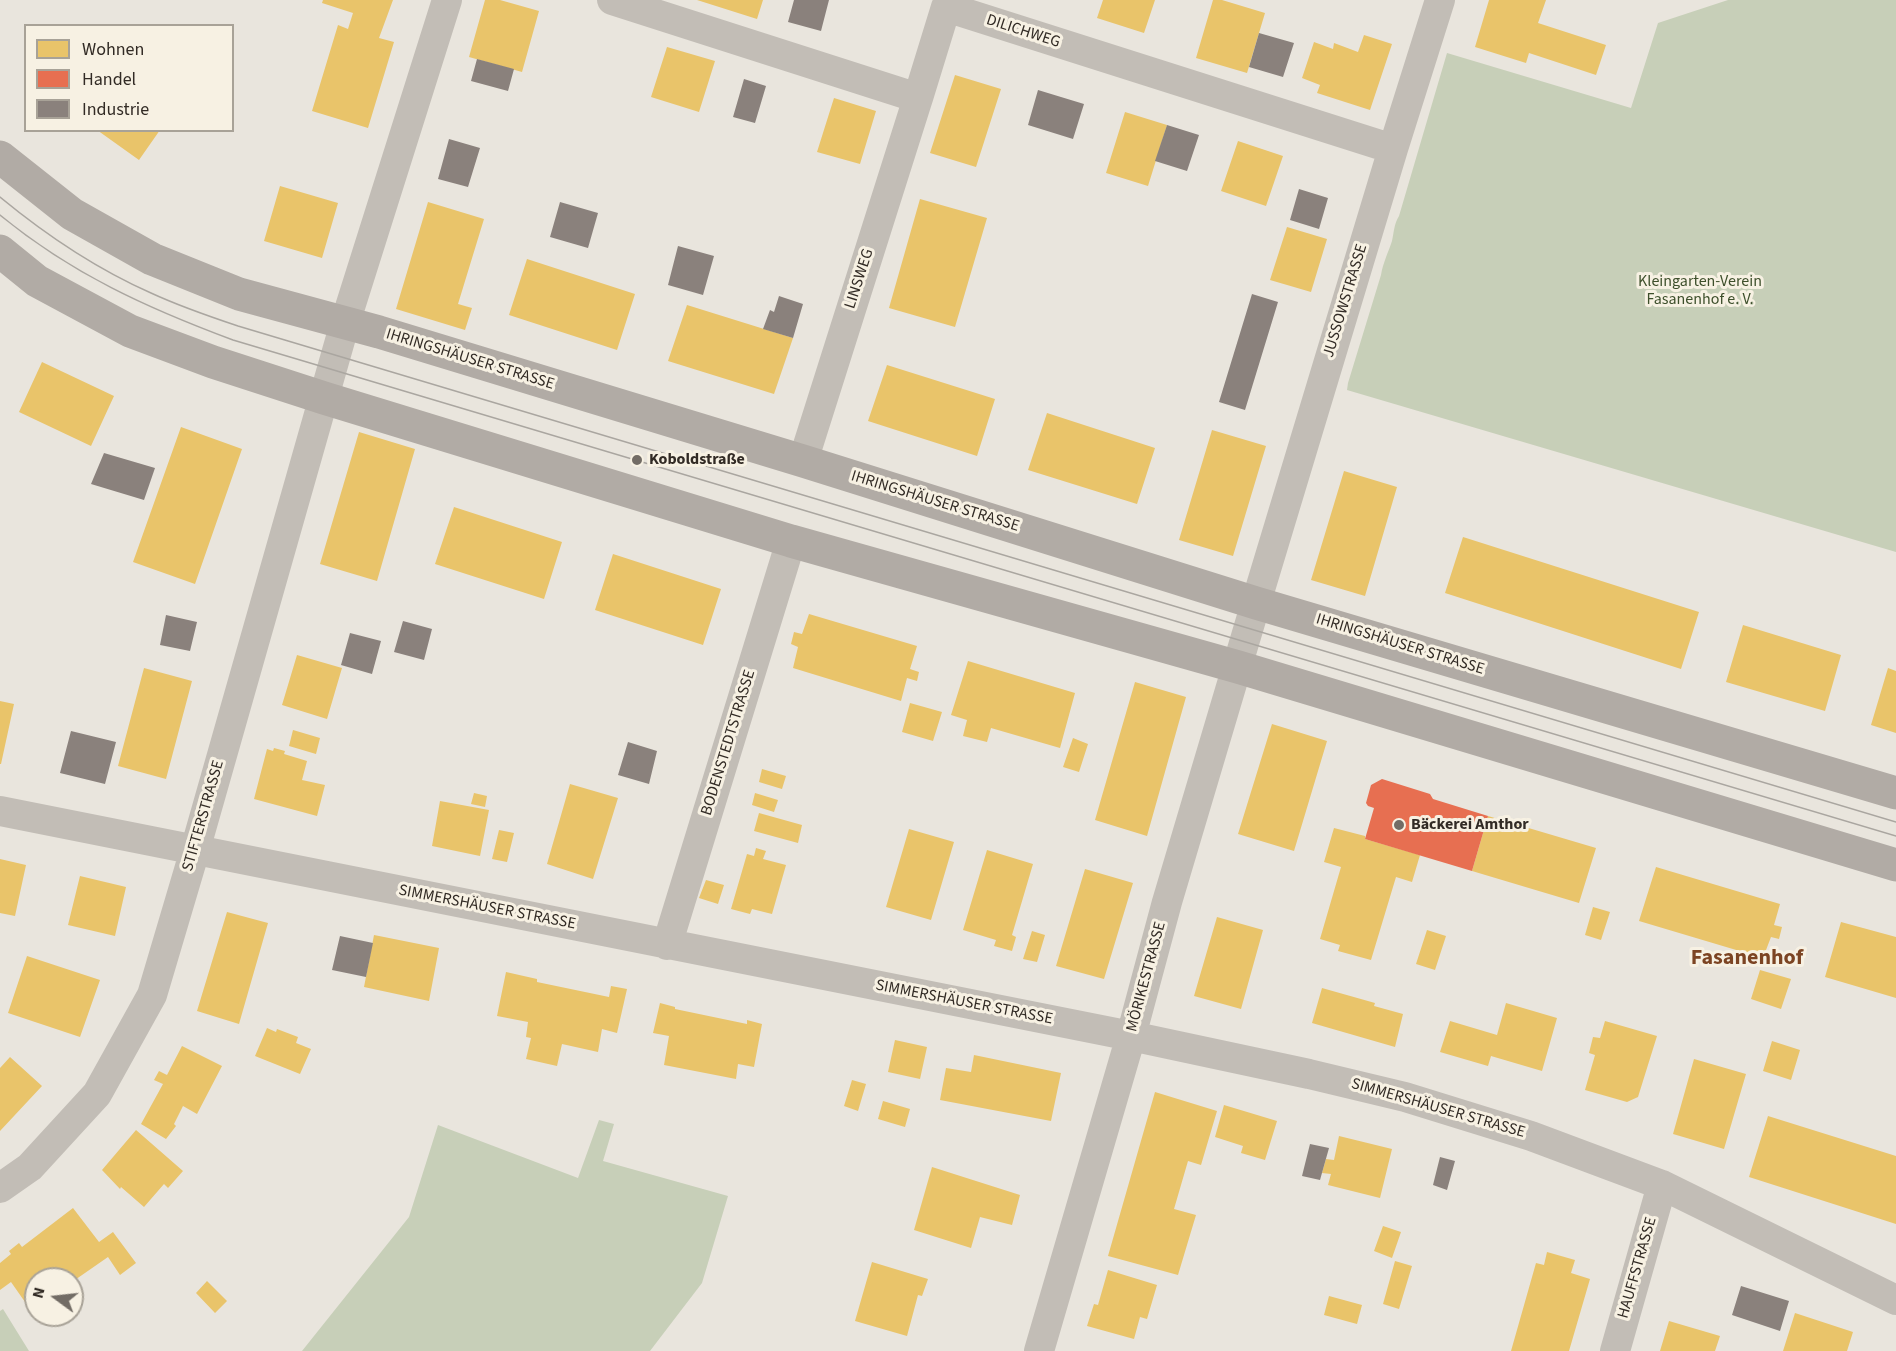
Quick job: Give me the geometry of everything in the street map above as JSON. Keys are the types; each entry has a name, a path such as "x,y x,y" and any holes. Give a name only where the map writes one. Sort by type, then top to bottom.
{"main road":[{"name":"IHRINGSHÄUSER STRASSE","path":"0,157 72,214 152,259 239,294 345,323 803,461 1256,603 1896,793"},
{"path":"0,251 37,281 130,331 213,362 324,398 791,541 1238,667 1896,865"}],"street":[{"path":"324,398 345,323 447,0"},
{"path":"612,0 918,98"},
{"name":"JUSSOWSTRASSE","path":"1256,603 1440,0"},
{"name":"DILICHWEG","path":"918,98 946,8 1393,149"},
{"name":"LINSWEG","path":"803,461 918,98"},
{"name":"STIFTERSTRASSE","path":"0,1188 30,1167 97,1094 152,995 324,398"},
{"name":"BODENSTEDTSTRASSE","path":"668,945 791,541"},
{"name":"MÖRIKESTRASSE","path":"1039,1351 1131,1036 1167,902 1256,603"},
{"name":"SIMMERSHÄUSER STRASSE","path":"0,811 1131,1036 1405,1097 1531,1136 1662,1185 1896,1300"},
{"name":"HAUFFSTRASSE","path":"1615,1351 1662,1185"}],"green space":[{"name":"Kleingarten-Verein Fasanenhof e. V.","path":"1728,0 1896,0 1896,552 1347,390 1447,53 1631,108 1658,23"},
{"path":"599,1120 614,1124 603,1161 728,1196 702,1283 650,1351 302,1351 409,1217 438,1125 578,1178"},
{"path":"3,1309 29,1351 0,1351 0,1311"}],"building: Wohnen":[{"path":"323,0 393,0 379,38 394,42 368,128 312,111 338,25 348,29 353,13 322,3"},
{"path":"485,0 500,0 539,11 522,72 469,57"},
{"path":"697,0 763,0 757,19"},
{"path":"1103,0 1155,0 1144,33 1097,18"},
{"path":"1213,0 1222,0 1265,13 1247,73 1196,58"},
{"path":"1489,0 1546,0 1538,23 1606,45 1596,75 1529,53 1526,63 1475,47"},
{"path":"1364,35 1392,44 1370,110 1317,93 1320,85 1302,78 1314,42 1333,49 1334,43 1358,52"},
{"path":"667,47 715,61 699,112 651,97"},
{"path":"955,75 1001,89 976,167 930,153"},
{"path":"834,98 876,111 860,164 817,152"},
{"path":"1125,112 1167,125 1148,186 1106,173"},
{"path":"100,132 159,132 139,160"},
{"path":"1238,141 1283,156 1266,206 1221,191"},
{"path":"280,186 338,203 322,258 264,241"},
{"path":"920,199 987,218 955,327 889,308"},
{"path":"428,202 484,219 458,304 472,308 465,330 396,309"},
{"path":"1287,227 1327,239 1311,292 1270,280"},
{"path":"527,259 635,294 617,350 509,315"},
{"path":"687,305 793,338 774,394 668,361"},
{"path":"42,362 114,396 91,446 19,412"},
{"path":"887,365 995,399 977,456 868,421"},
{"path":"1047,413 1155,448 1137,504 1028,470"},
{"path":"181,427 242,449 195,584 133,562"},
{"path":"1212,430 1266,446 1233,556 1179,540"},
{"path":"359,432 415,449 377,581 320,564"},
{"path":"1344,471 1397,487 1365,596 1311,580"},
{"path":"454,507 562,542 544,599 435,564"},
{"path":"1463,537 1699,612 1681,669 1445,593"},
{"path":"613,554 721,589 703,645 595,610"},
{"path":"809,614 917,646 910,669 919,672 917,681 907,678 901,701 793,668 798,647 791,644 794,632 802,634"},
{"path":"1743,625 1841,655 1825,711 1726,682"},
{"path":"297,655 342,668 327,719 282,705"},
{"path":"968,661 1075,693 1060,748 991,728 987,742 963,736 967,720 951,715"},
{"path":"144,668 192,681 166,779 118,766"},
{"path":"1888,668 1896,671 1896,733 1871,725"},
{"path":"1135,682 1186,697 1147,836 1095,820"},
{"path":"0,701 14,704 1,764 0,764"},
{"path":"910,703 942,712 933,741 902,732"},
{"path":"1272,724 1327,741 1294,851 1238,834"},
{"path":"293,730 320,738 316,754 289,746"},
{"path":"1073,738 1088,744 1079,772 1063,767"},
{"path":"274,748 285,751 284,754 307,761 302,780 325,785 317,816 254,799 267,749 273,751"},
{"path":"762,769 786,776 782,789 759,782"},
{"path":"570,784 618,798 593,879 547,864"},
{"path":"474,793 487,796 485,807 471,804"},
{"path":"755,793 778,800 774,812 752,805"},
{"path":"440,801 489,810 480,856 432,846"},
{"path":"759,813 802,825 798,843 754,831"},
{"path":"1488,816 1596,848 1579,903 1472,871"},
{"path":"1334,828 1420,855 1412,882 1396,877 1371,960 1338,951 1340,945 1320,939 1341,867 1324,862"},
{"path":"909,829 954,842 931,920 886,907"},
{"path":"499,830 514,833 507,862 492,859"},
{"path":"756,848 766,851 763,859 786,865 772,914 752,909 750,914 731,909 747,854 754,856"},
{"path":"987,850 1033,864 1012,935 1016,937 1012,951 994,946 996,940 963,930"},
{"path":"0,859 26,865 15,916 0,913"},
{"path":"1656,867 1780,904 1774,925 1782,927 1779,939 1771,937 1763,958 1639,921"},
{"path":"1085,869 1133,883 1104,979 1056,966"},
{"path":"80,876 126,887 115,936 68,925"},
{"path":"706,880 724,885 718,904 699,898"},
{"path":"1593,907 1610,912 1601,940 1585,935"},
{"path":"227,912 268,923 239,1024 197,1011"},
{"path":"1217,917 1263,930 1241,1009 1194,996"},
{"path":"1841,922 1896,937 1896,998 1825,977"},
{"path":"1427,930 1446,936 1435,970 1416,964"},
{"path":"1032,931 1045,935 1037,962 1023,959"},
{"path":"374,935 439,948 429,1001 364,987"},
{"path":"27,956 100,980 80,1037 8,1013"},
{"path":"1760,970 1791,979 1781,1009 1751,999"},
{"path":"506,972 537,979 537,982 609,997 611,986 627,989 617,1033 602,1029 598,1052 562,1044 557,1066 526,1059 531,1038 526,1037 528,1022 497,1016"},
{"path":"1322,988 1375,1003 1374,1006 1403,1014 1395,1047 1312,1023"},
{"path":"660,1003 675,1007 675,1009 747,1024 747,1020 762,1024 754,1067 738,1064 736,1079 664,1065 669,1036 653,1033"},
{"path":"1506,1003 1557,1018 1542,1071 1491,1056 1488,1066 1440,1052 1450,1021 1497,1035"},
{"path":"1605,1021 1657,1036 1638,1097 1627,1102 1585,1090 1595,1055 1589,1053 1593,1037 1600,1038"},
{"path":"267,1028 276,1032 277,1029 298,1037 296,1043 311,1049 300,1074 255,1056"},
{"path":"895,1040 927,1047 920,1079 888,1072"},
{"path":"1772,1041 1800,1050 1791,1080 1763,1071"},
{"path":"182,1046 222,1066 197,1114 183,1106 174,1124 176,1126 166,1139 141,1124 163,1084 154,1080 159,1071 167,1075"},
{"path":"974,1055 1061,1073 1051,1121 940,1100 946,1068 971,1072"},
{"path":"10,1057 42,1086 0,1131 0,1068"},
{"path":"1694,1059 1746,1074 1724,1149 1673,1134"},
{"path":"852,1080 866,1084 858,1111 844,1106"},
{"path":"1155,1092 1217,1111 1201,1165 1188,1161 1174,1209 1196,1215 1178,1275 1108,1256"},
{"path":"883,1101 910,1109 905,1127 878,1119"},
{"path":"1224,1105 1277,1121 1265,1160 1241,1153 1243,1146 1215,1137"},
{"path":"1768,1116 1896,1156 1896,1224 1749,1177"},
{"path":"136,1130 183,1171 168,1188 164,1184 144,1207 121,1187 120,1189 102,1170"},
{"path":"1339,1136 1392,1149 1380,1198 1328,1185 1331,1174 1322,1173 1326,1159 1334,1160"},
{"path":"932,1167 1020,1195 1012,1225 980,1217 971,1248 914,1230"},
{"path":"73,1208 99,1242 113,1232 136,1263 120,1275 108,1257 84,1274 84,1267 24,1267 24,1301 11,1282 0,1290 0,1263 19,1243 22,1247"},
{"path":"1383,1226 1401,1232 1392,1258 1374,1251"},
{"path":"1547,1252 1575,1260 1571,1273 1590,1279 1569,1351 1511,1351 1536,1263 1544,1265"},
{"path":"1395,1261 1412,1266 1399,1309 1383,1304"},
{"path":"872,1262 928,1279 922,1296 918,1295 907,1336 855,1321"},
{"path":"1108,1270 1157,1285 1147,1319 1140,1317 1134,1339 1087,1326 1094,1304 1098,1305"},
{"path":"207,1281 227,1301 215,1313 196,1293"},
{"path":"1329,1296 1362,1305 1357,1324 1324,1315"},
{"path":"1795,1313 1853,1332 1847,1351 1783,1351"},
{"path":"1669,1321 1720,1336 1715,1351 1660,1351"}],"building: Handel":[{"path":"1382,779 1430,794 1433,799 1488,816 1472,871 1365,839 1374,808 1366,803 1371,785"}],"building: Industrie":[{"path":"794,0 829,0 821,31 788,22"},
{"path":"1259,33 1294,43 1283,77 1249,67"},
{"path":"477,59 514,69 508,91 471,81"},
{"path":"744,79 766,86 755,123 733,117"},
{"path":"1038,90 1084,104 1073,139 1028,125"},
{"path":"1167,125 1199,135 1187,171 1155,161"},
{"path":"449,139 480,148 468,187 438,179"},
{"path":"1299,189 1328,198 1319,229 1290,220"},
{"path":"560,202 598,213 588,248 550,237"},
{"path":"678,246 714,256 703,295 668,285"},
{"path":"1252,294 1278,302 1245,410 1219,402"},
{"path":"779,296 803,304 793,338 763,329 770,310 774,312"},
{"path":"104,453 155,468 144,500 91,484"},
{"path":"166,615 197,622 190,651 160,645"},
{"path":"403,621 432,629 424,660 394,652"},
{"path":"350,633 381,641 372,674 341,665"},
{"path":"71,731 116,742 105,784 60,773"},
{"path":"628,742 657,751 649,784 618,775"},
{"path":"340,936 373,943 366,977 332,970"},
{"path":"1310,1144 1329,1148 1320,1180 1302,1176"},
{"path":"1440,1157 1455,1161 1447,1190 1433,1185"},
{"path":"1741,1286 1789,1301 1780,1331 1732,1315"}],"tram line":[{"path":"0,197 54,238 131,284 205,315 238,326 1896,822"},
{"path":"0,215 55,255 111,288 233,340 1896,836"}],"place":[{"name":"Koboldstraße","path":"637,460"},
{"name":"Bäckerei Amthor","path":"1399,825"}],"district":[{"name":"Fasanenhof","path":"1747,959"}]}
